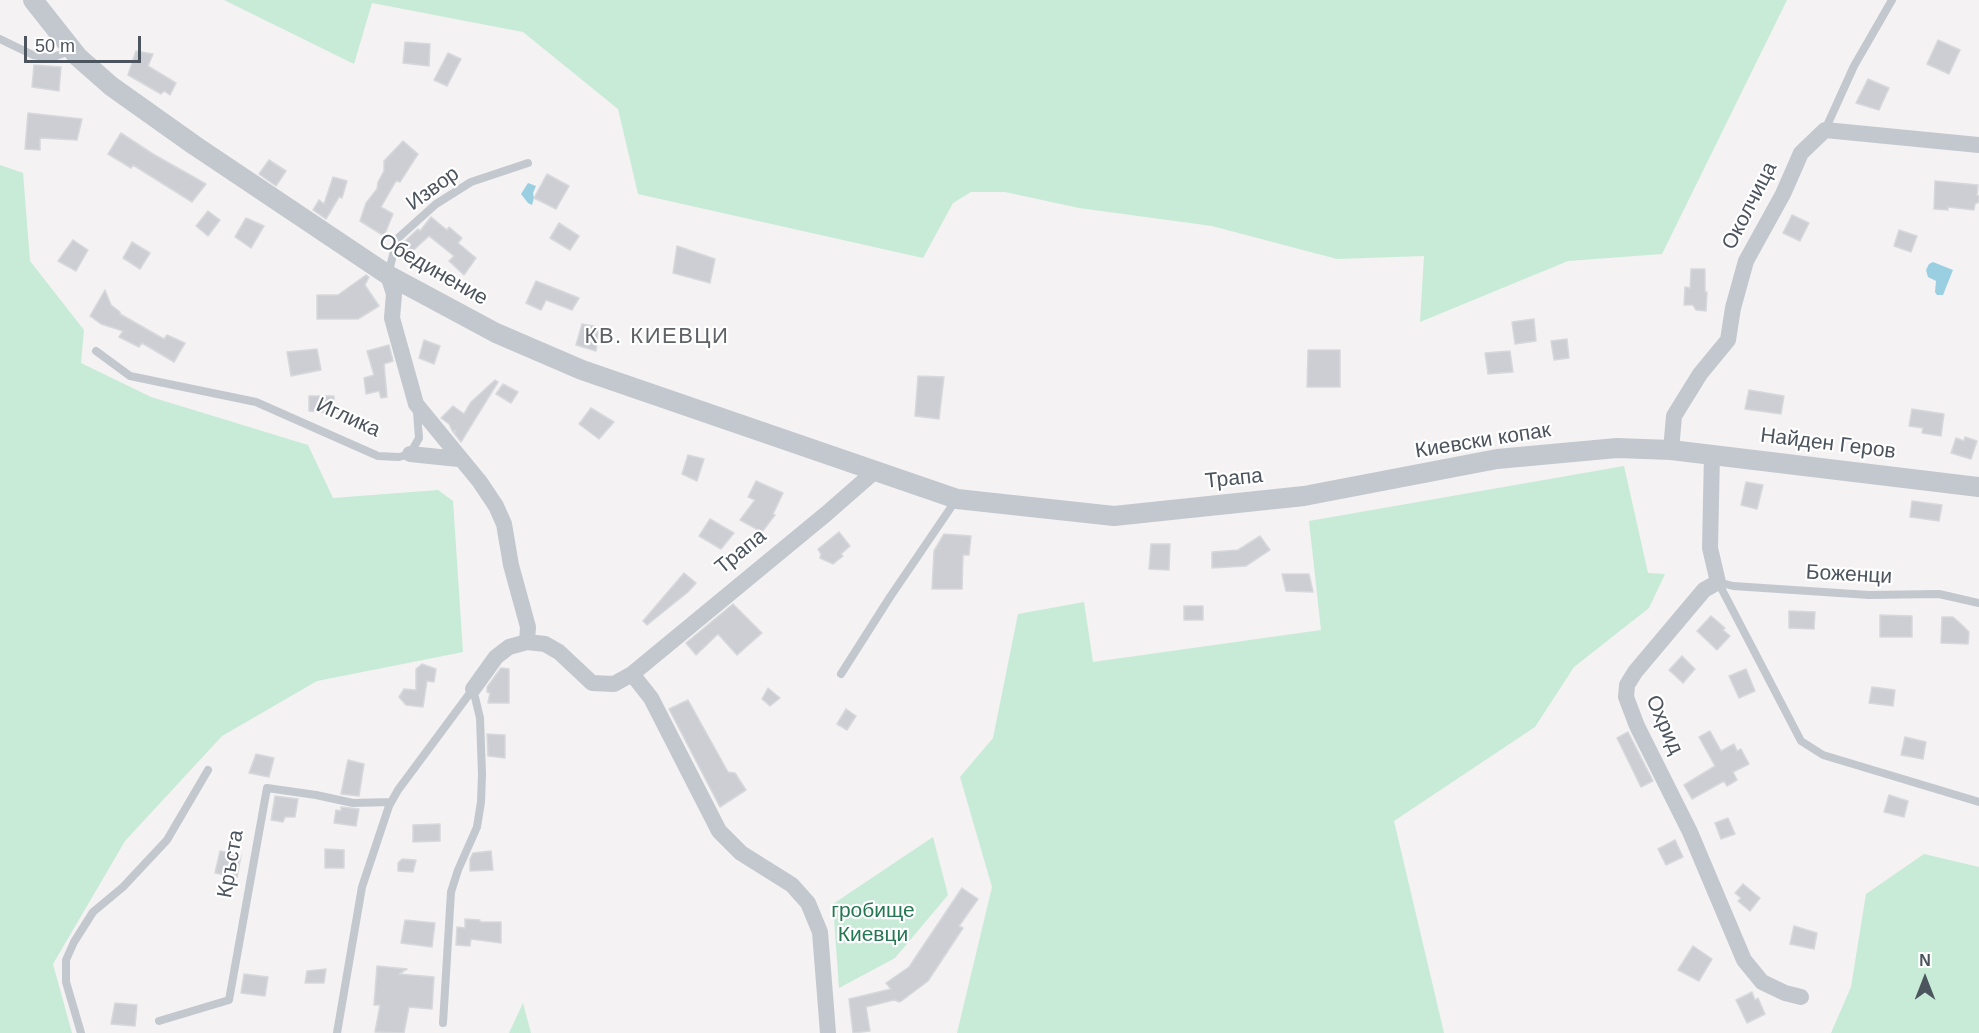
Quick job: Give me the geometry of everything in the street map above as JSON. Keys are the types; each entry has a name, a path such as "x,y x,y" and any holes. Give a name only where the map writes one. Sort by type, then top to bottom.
{"street":[{"name":"Обединение","path":"33,0 73,50 111,86 388,275 496,333 582,370 874,472"},
{"path":"1825,130 1979,145"},
{"name":"Околчица","path":"1671,450 1674,416 1700,374 1728,340 1733,308 1746,261 1783,194 1801,153 1825,130"},
{"path":"388,275 394,294 392,318 416,404 490,498 504,524 511,565 528,627 527,642"},
{"name":"Киевски копак","path":"1304,496 1497,459 1617,448 1671,450"},
{"name":"Найден Геров","path":"1671,450 1979,487"},
{"path":"410,454 459,459"},
{"path":"1712,454 1710,548 1718,582"},
{"name":"Трапа","path":"633,674 874,472 957,499 1114,516 1304,496"},
{"name":"Охрид","path":"1718,582 1704,590 1635,672 1627,685 1626,697 1637,726 1694,841 1744,960 1762,982 1785,993 1802,997"},
{"path":"473,689 496,657 509,647 527,642 544,644 559,652 592,683 614,684 633,674 651,698 719,831 741,854 792,885 808,903 820,932 828,1033"}],"lane":[{"path":"1825,130 1854,66 1892,0"},
{"path":"0,39 33,56 51,58 73,50"},
{"name":"Извор","path":"388,275 397,240 436,204 471,182 528,164"},
{"name":"Иглика","path":"96,351 130,376 256,402 378,456 399,457 410,454"},
{"path":"410,454 419,438 416,404"},
{"path":"841,674 957,499"},
{"path":"1718,582 1801,741 1823,755 1979,802"},
{"name":"Боженци","path":"1718,582 1733,586 1869,595 1939,594 1979,603"},
{"path":"337,1033 362,887 391,802 404,781 473,689"},
{"path":"443,1023 451,892 477,827 480,808 482,774 480,718 473,689"},
{"path":"81,1033 66,982 66,960 74,942 93,912 123,887 167,840 208,770"},
{"name":"Кръста","path":"159,1021 229,1000 267,788 353,802 391,802"}],"green space":[{"path":"224,0 1787,0 1662,254 1568,261 1420,322 1424,256 1337,259 1212,226 1079,208 1005,192 971,192 953,203 923,258 638,194 618,109 523,32 372,3 354,64"},
{"path":"0,165 23,173 30,261 84,330 81,363 151,397 308,445 333,498 438,490 453,501 463,652 317,681 222,736 125,841 53,964 72,1033 0,1033"},
{"path":"1624,466 1648,573 1665,574 1649,608 1574,667 1535,727 1394,821 1444,1033 957,1033 992,887 960,777 993,738 1018,614 1084,602 1093,662 1321,630 1309,521"},
{"name":"гробище Киевци","path":"933,837 948,895 895,958 839,988 833,904"},
{"path":"1924,854 1979,867 1979,1033 1831,1033 1851,987 1866,894"},
{"path":"523,1003 531,1033 509,1033"}],"water":[{"path":"528,183 536,186 532,205 521,194"},
{"path":"1933,262 1953,270 1943,295 1937,295 1936,281 1928,277 1926,270"}],"building":[{"path":"1938,40 1960,50 1949,74 1927,64"},
{"path":"405,42 430,44 429,66 403,63"},
{"path":"136,51 153,54 148,66 176,83 170,95 164,91 161,94 128,75"},
{"path":"448,53 461,59 447,86 434,80"},
{"path":"34,65 61,67 59,91 32,87"},
{"path":"1868,79 1889,88 1879,110 1856,103"},
{"path":"28,113 82,119 77,140 40,138 40,150 25,149"},
{"path":"121,133 206,184 192,202 133,165 131,168 108,154"},
{"path":"403,141 418,154 400,182 396,181 381,207 393,214 384,236 360,221 366,203 377,189 384,171 384,161"},
{"path":"269,160 286,171 276,186 259,174"},
{"path":"547,174 569,186 556,209 534,198"},
{"path":"333,177 347,181 342,198 339,197 326,219 313,210 319,200 324,204"},
{"path":"1935,181 1978,185 1979,202 1975,204 1974,210 1948,207 1948,210 1934,209"},
{"path":"208,211 220,220 208,236 196,226"},
{"path":"1792,215 1809,223 1800,241 1783,233"},
{"path":"431,217 447,230 449,227 462,238 458,243 476,258 464,275 449,261 454,256 429,236 407,256 401,251 403,243 418,229 420,231"},
{"path":"246,218 264,226 251,248 235,237"},
{"path":"559,223 579,236 570,250 550,238"},
{"path":"1899,230 1917,236 1911,252 1894,246"},
{"path":"73,240 88,250 76,271 58,261"},
{"path":"132,242 150,253 140,269 123,258"},
{"path":"677,246 715,259 710,283 673,273"},
{"path":"1691,269 1705,269 1706,311 1696,310 1693,305 1684,305 1685,287 1690,288"},
{"path":"366,275 369,277 365,285 379,306 358,319 317,319 317,295 338,295"},
{"path":"536,281 579,298 572,310 546,300 541,310 526,303"},
{"path":"105,290 111,305 120,314 164,339 167,335 185,343 174,362 142,343 139,347 119,337 123,331 101,324 90,316"},
{"path":"1534,319 1536,341 1515,344 1512,322"},
{"path":"582,324 599,327 596,351 576,345"},
{"path":"1567,339 1569,358 1554,360 1551,341"},
{"path":"424,340 440,346 434,364 419,358"},
{"path":"389,345 393,361 384,364 387,397 381,398 379,391 366,394 364,378 374,375 367,351"},
{"path":"317,349 321,370 291,376 287,352"},
{"path":"1308,350 1340,350 1340,387 1307,387"},
{"path":"1510,351 1513,372 1488,374 1485,353"},
{"path":"918,376 944,377 939,419 915,416"},
{"path":"495,380 498,382 461,442 454,433 456,430 453,432 449,424 441,418 453,406 464,414 471,402"},
{"path":"503,384 518,392 511,403 496,394"},
{"path":"1749,390 1784,396 1781,414 1745,409"},
{"path":"309,396 334,396 334,413 309,411"},
{"path":"591,408 614,422 599,439 579,424"},
{"path":"1912,409 1944,414 1941,436 1922,433 1923,428 1909,426"},
{"path":"1965,437 1977,441 1971,459 1951,453 1956,438 1964,441"},
{"path":"688,455 704,459 697,481 682,474"},
{"path":"756,481 783,493 773,514 775,515 762,532 740,520 755,500 748,497"},
{"path":"1746,482 1763,485 1757,509 1741,505"},
{"path":"1912,501 1942,505 1939,521 1910,517"},
{"path":"710,519 734,533 721,549 699,536"},
{"path":"839,532 850,546 833,564 820,558 821,554 818,549"},
{"path":"944,534 971,536 969,555 963,555 962,589 932,589 934,551"},
{"path":"1260,536 1270,550 1246,566 1212,568 1212,552 1238,550"},
{"path":"1151,544 1170,544 1169,570 1149,569"},
{"path":"684,573 696,583 647,625 643,621"},
{"path":"1282,574 1309,574 1313,592 1286,591"},
{"path":"733,604 762,633 737,655 718,634 696,655 686,643"},
{"path":"1184,606 1203,606 1203,620 1184,620"},
{"path":"1789,611 1815,612 1814,629 1789,628"},
{"path":"1880,615 1912,616 1912,637 1880,637"},
{"path":"1711,616 1725,628 1723,630 1730,636 1717,650 1697,631"},
{"path":"1942,617 1953,617 1969,632 1968,644 1941,643"},
{"path":"1682,656 1695,669 1683,683 1669,670"},
{"path":"422,664 436,669 434,682 427,681 423,707 406,705 399,697 404,689 416,690 416,669"},
{"path":"501,668 509,669 509,703 488,703 490,693 487,692 487,687"},
{"path":"1746,669 1755,691 1739,698 1729,676"},
{"path":"1872,687 1895,690 1893,706 1869,703"},
{"path":"768,688 780,698 770,706 762,699"},
{"path":"688,700 728,772 735,773 746,790 720,807 669,709"},
{"path":"846,709 856,716 847,730 837,724"},
{"path":"1710,731 1721,751 1734,744 1737,751 1741,749 1749,764 1733,772 1737,780 1727,786 1724,781 1692,799 1684,785 1715,766 1699,737"},
{"path":"1628,732 1653,781 1641,787 1617,738"},
{"path":"487,734 505,735 505,758 488,756"},
{"path":"1905,737 1926,742 1923,759 1901,755"},
{"path":"256,754 274,758 269,777 249,773"},
{"path":"348,760 364,764 359,796 341,794"},
{"path":"1889,795 1908,801 1904,817 1884,812"},
{"path":"275,796 298,799 295,817 285,817 283,822 271,820"},
{"path":"341,807 359,809 356,826 334,823 336,810 341,811"},
{"path":"1728,818 1735,834 1721,839 1715,823"},
{"path":"440,824 440,841 413,842 413,825"},
{"path":"1675,840 1683,857 1666,865 1658,849"},
{"path":"325,849 344,850 344,868 325,868"},
{"path":"220,851 241,855 237,877 215,873"},
{"path":"491,851 493,870 470,871 470,859 473,853"},
{"path":"402,859 416,860 413,872 398,871 398,863"},
{"path":"1743,884 1760,898 1750,911 1738,901 1741,898 1735,893"},
{"path":"962,888 978,899 959,926 963,928 928,981 900,1002 894,1000 866,1007 870,1031 853,1033 849,999 891,989 886,983 909,967"},
{"path":"465,919 501,922 501,943 471,939 470,946 456,945 457,927 465,928"},
{"path":"405,920 435,923 432,947 401,943"},
{"path":"1794,926 1817,933 1814,949 1790,944"},
{"path":"1693,946 1712,959 1699,981 1678,970"},
{"path":"377,966 407,969 399,974 434,977 432,1009 409,1007 404,1033 375,1032 380,1005 374,1005"},
{"path":"326,969 324,983 305,983 307,971"},
{"path":"244,974 268,977 265,996 241,993"},
{"path":"1752,992 1755,1000 1758,998 1765,1014 1747,1023 1736,1000"},
{"path":"115,1003 137,1005 135,1026 111,1024"}],"district":[{"name":"КВ. КИЕВЦИ","path":"657,337"}]}
